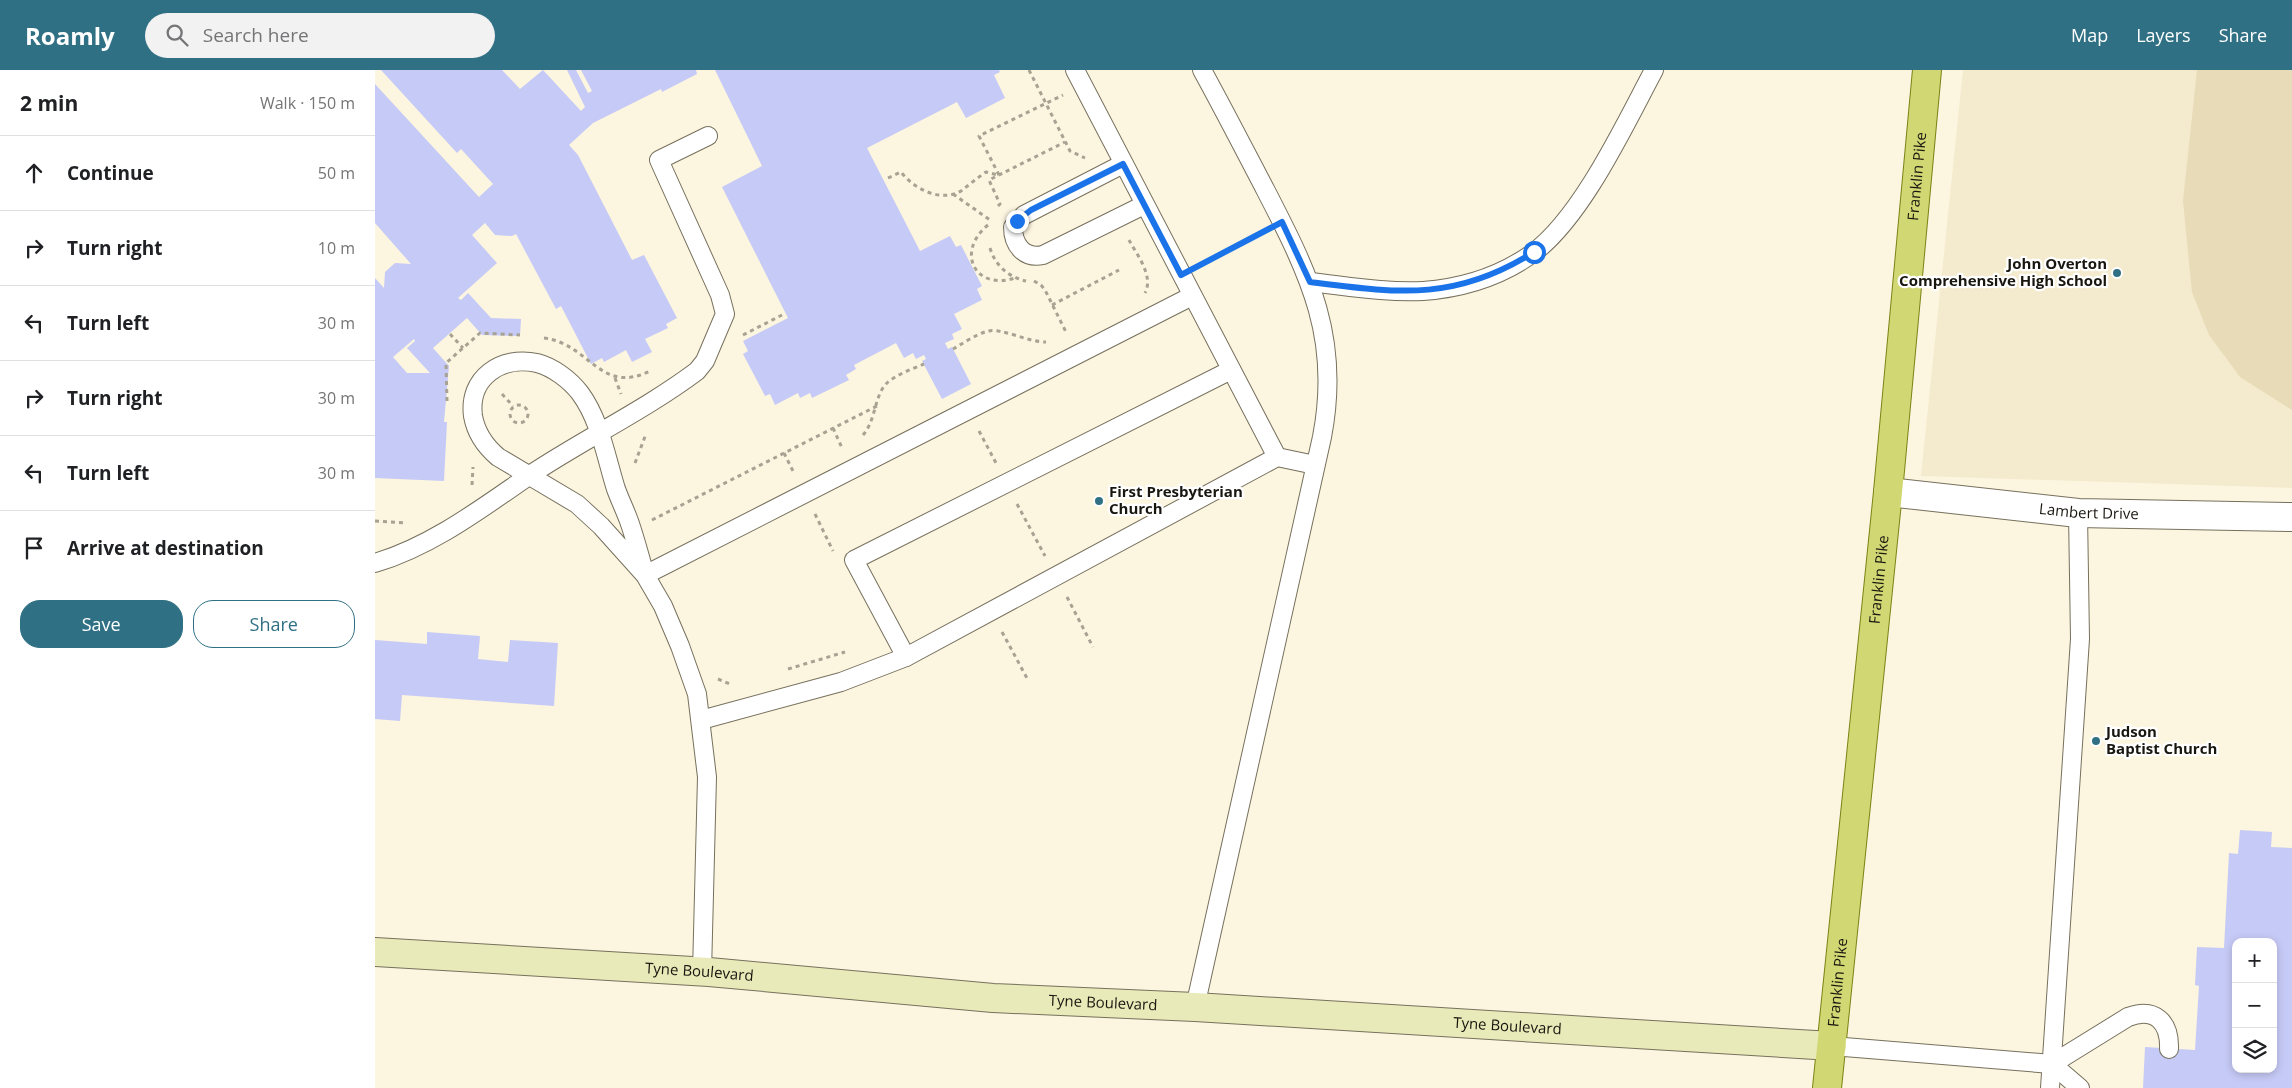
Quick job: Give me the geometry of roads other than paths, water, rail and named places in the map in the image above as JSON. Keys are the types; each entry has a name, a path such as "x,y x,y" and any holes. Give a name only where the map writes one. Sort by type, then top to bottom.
{"main road":[{"name":"Franklin Pike","path":"1827,1088 1888,492 1927,70"}],"street":[{"name":"Lambert Drive","path":"1888,492 2078,513 2292,517"},
{"name":"Tyne Boulevard","path":"375,952 702,972 993,998 1195,1007 1832,1046"}],"lane":[{"path":"1195,1007 1327,413 1328,373 1321,317 1310,282 1282,222 1202,70"},
{"path":"1310,282 1389,290 1422,291 1472,282 1513,265 1534,252 1572,212 1602,165 1654,70"},
{"path":"1079,78 1277,457"},
{"path":"375,563 418,545 495,501 529,476 697,371 705,361 725,314 720,295 659,160 708,136"},
{"path":"1123,164 1024,215 1013,227 1015,242 1027,255 1035,257 1043,255 1144,205"},
{"path":"645,575 1192,296"},
{"path":"645,575 599,433 580,394 560,374 535,363 521,362 509,364 488,373 480,381 473,397 476,429 489,450 570,500 590,515 645,575 663,606 697,694 707,796 702,972"},
{"path":"906,657 854,560 1231,370"},
{"path":"701,720 841,682 906,657 1277,457 1315,465"},
{"path":"2050,1088 2080,639 2078,513"},
{"path":"1832,1046 2052,1064 2137,1014 2155,1016 2162,1022 2169,1037 2169,1049"},
{"path":"2052,1064 2080,1088"}],"place":[{"name":"John Overton Comprehensive High School","path":"2117,273"},
{"name":"First Presbyterian Church","path":"1099,501"},
{"name":"Judson Baptist Church","path":"2096,741"}]}
